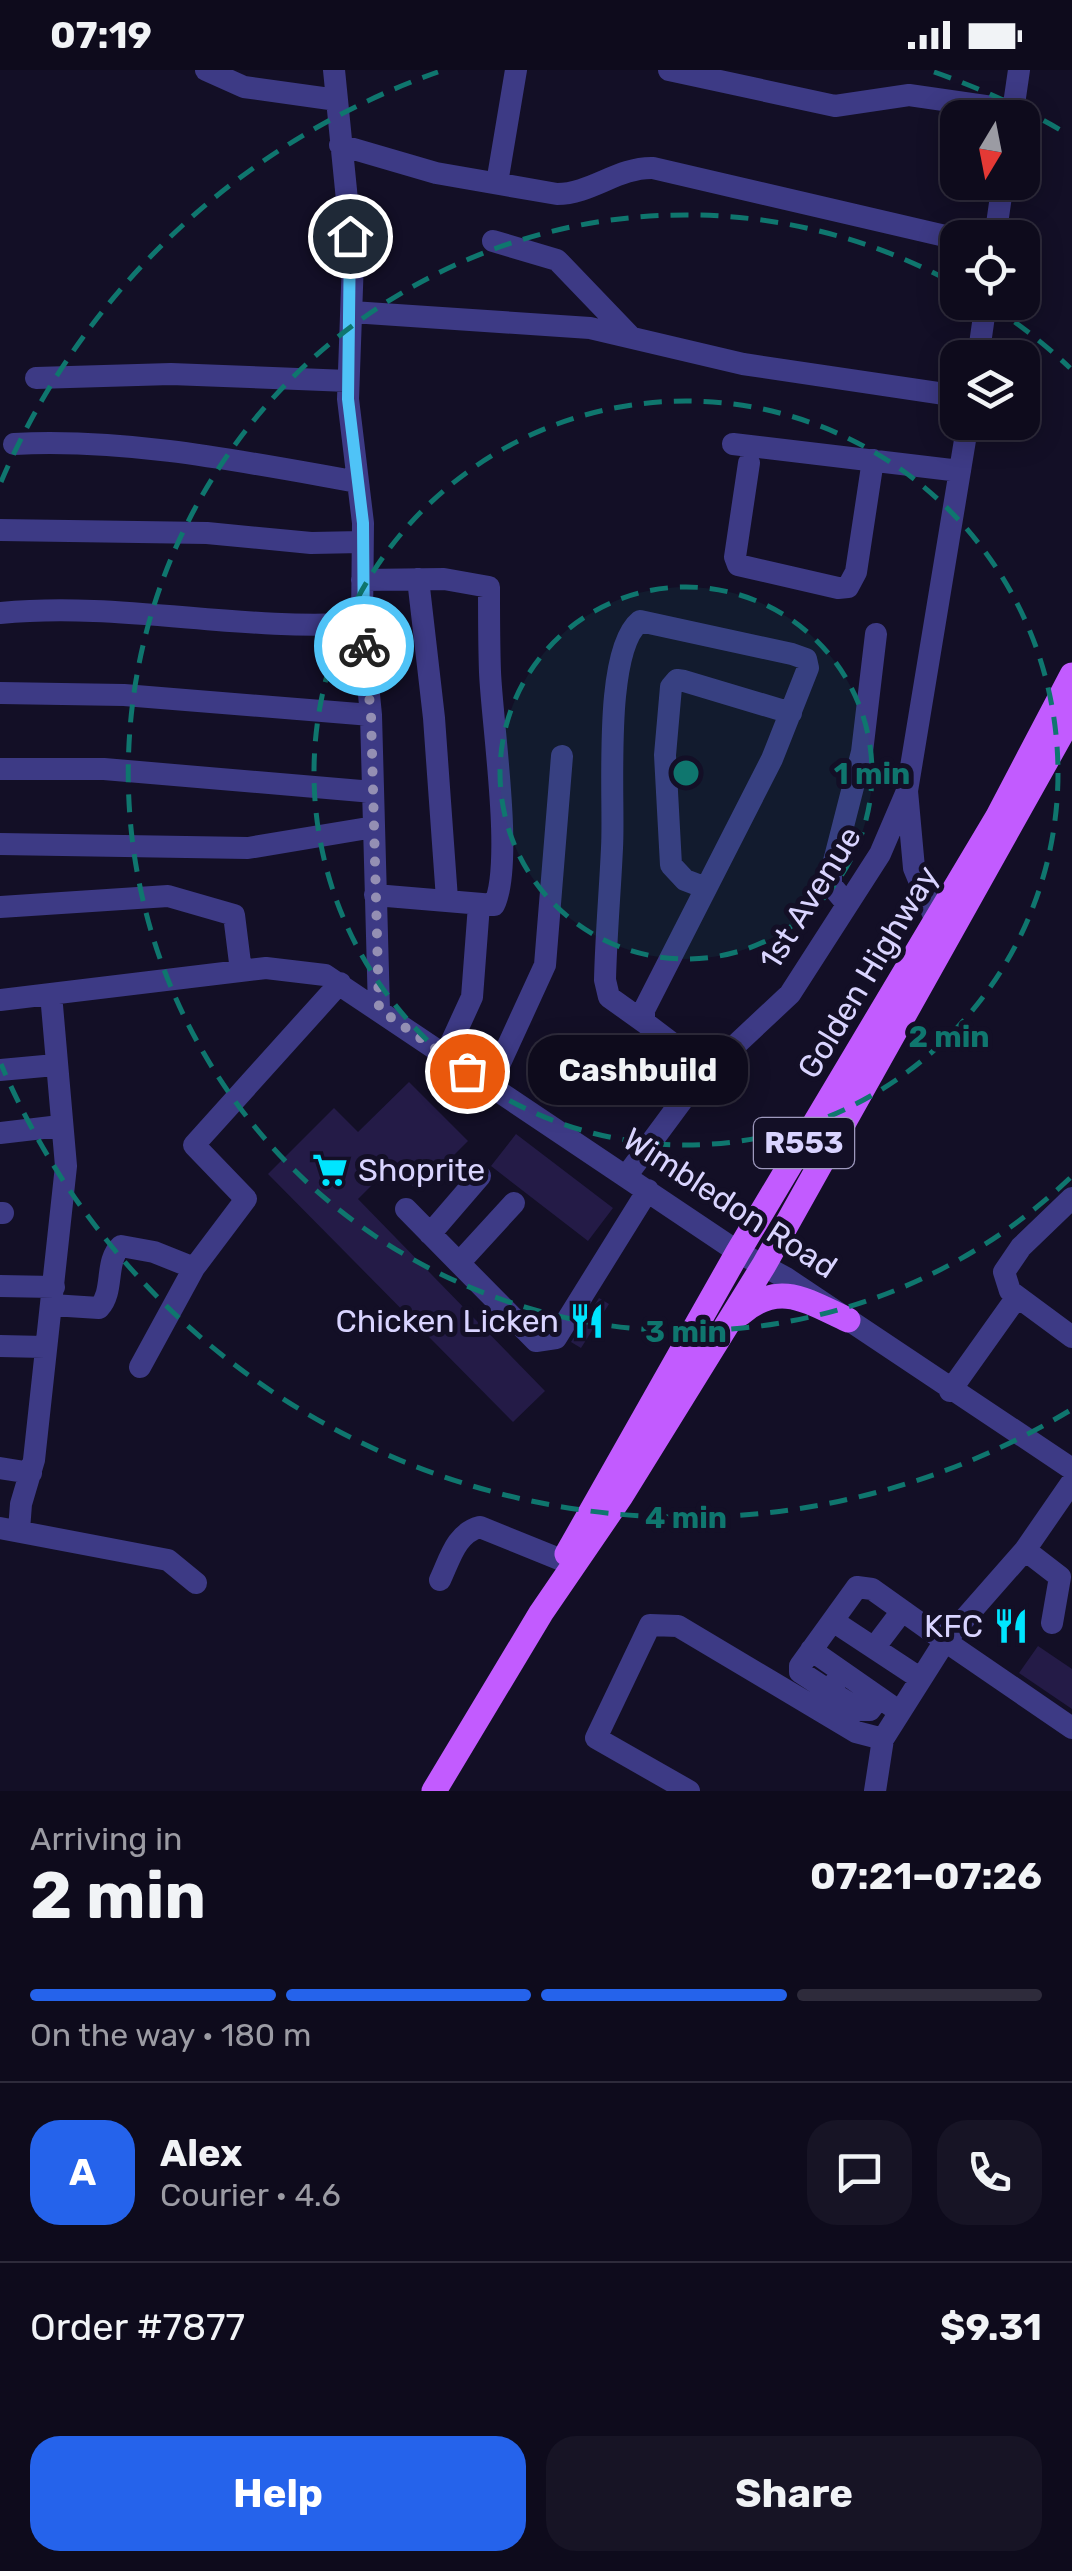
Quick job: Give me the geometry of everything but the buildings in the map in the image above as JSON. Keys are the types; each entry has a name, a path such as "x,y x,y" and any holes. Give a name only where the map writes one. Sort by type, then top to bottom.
{"main road":[{"name":"Golden Highway","path":"540,1613 601,1487 998,818 1072,675"},
{"name":"Golden Highway","path":"434,1791 540,1613 621,1496 764,1265 1072,716"},
{"path":"726,1326 760,1298 786,1292 848,1320"}],"street":[{"path":"206,70 244,87 337,100"},
{"path":"334,70 353,260 348,380 371,715 379,1009"},
{"path":"498,183 516,70"},
{"path":"669,70 835,106 909,95 940,101"},
{"path":"1014,100 1018,70"},
{"path":"340,144 406,166 567,194 619,172 654,168 940,235"},
{"path":"493,241 557,260 632,338"},
{"path":"352,312 590,328 743,364 940,393"},
{"path":"36,378 171,374 348,380"},
{"name":"1st Avenue","path":"626,1175 695,1083 790,994 846,904 866,882 906,790 965,440"},
{"path":"14,444 61,442 167,451 358,482"},
{"path":"733,444 960,470"},
{"path":"750,463 735,557 738,565 838,588 848,587 856,572 873,460"},
{"path":"0,530 362,542"},
{"path":"418,579 442,801 446,899"},
{"path":"362,580 470,580 489,586 500,828 498,898 494,905 375,895"},
{"path":"0,613 100,609 314,626 362,623"},
{"path":"644,1022 652,989 706,888 791,714 807,672 806,659 657,623 635,625 610,724 613,845 605,980 609,997 677,1046 695,1083"},
{"path":"846,904 832,885 831,873 862,752 876,634"},
{"path":"706,888 685,880 672,865 666,755 671,687 677,680 791,714"},
{"path":"0,693 124,695 371,715"},
{"path":"488,1087 546,965 562,756"},
{"path":"0,769 104,769 373,792"},
{"path":"906,790 914,868 936,921"},
{"path":"0,844 248,848 374,828"},
{"path":"0,908 168,896 193,901 234,915 241,971"},
{"path":"445,1056 472,997 480,905"},
{"name":"Wimbledon Road","path":"0,1000 241,971 302,970 340,984 488,1087 1072,1469"},
{"path":"140,1367 194,1268 246,1199 194,1145 340,984"},
{"path":"51,994 66,1166 31,1474 9,1529 168,1560 196,1582"},
{"path":"0,1070 55,1065"},
{"path":"0,1133 60,1126"},
{"path":"430,1234 480,1176"},
{"path":"406,1209 536,1341 548,1343 556,1338 648,1190"},
{"path":"1072,1198 1006,1267 1004,1280 1017,1297 1072,1337"},
{"path":"459,1263 514,1203"},
{"path":"0,1286 52,1296 90,1309 104,1303 114,1254 121,1246 154,1252 194,1268"},
{"path":"950,1390 1017,1297"},
{"path":"0,1346 45,1347"},
{"path":"0,1468 31,1474"},
{"path":"875,1791 883,1738 944,1641 1025,1550 1072,1482"},
{"path":"440,1580 459,1540 467,1530 480,1527 564,1561"},
{"path":"1025,1550 1060,1576 1052,1623"},
{"path":"900,1712 879,1698 865,1711 800,1672 811,1650 862,1584 1072,1728"},
{"path":"874,1648 902,1610"},
{"path":"832,1621 921,1678"},
{"path":"689,1791 596,1738 650,1625 678,1626 830,1691 856,1732 883,1738"}],"way so far":[{"path":"364,646 371,715 379,1009 467,1071"}],"place":[{"name":"Cashbuild","path":"467,1071"},
{"name":"Shoprite","path":"330,1170"},
{"name":"Chicken Licken","path":"587,1321"},
{"name":"KFC","path":"1011,1626"}],"route":[{"path":"350,236 353,260 348,399 363,523 364,646"}]}
